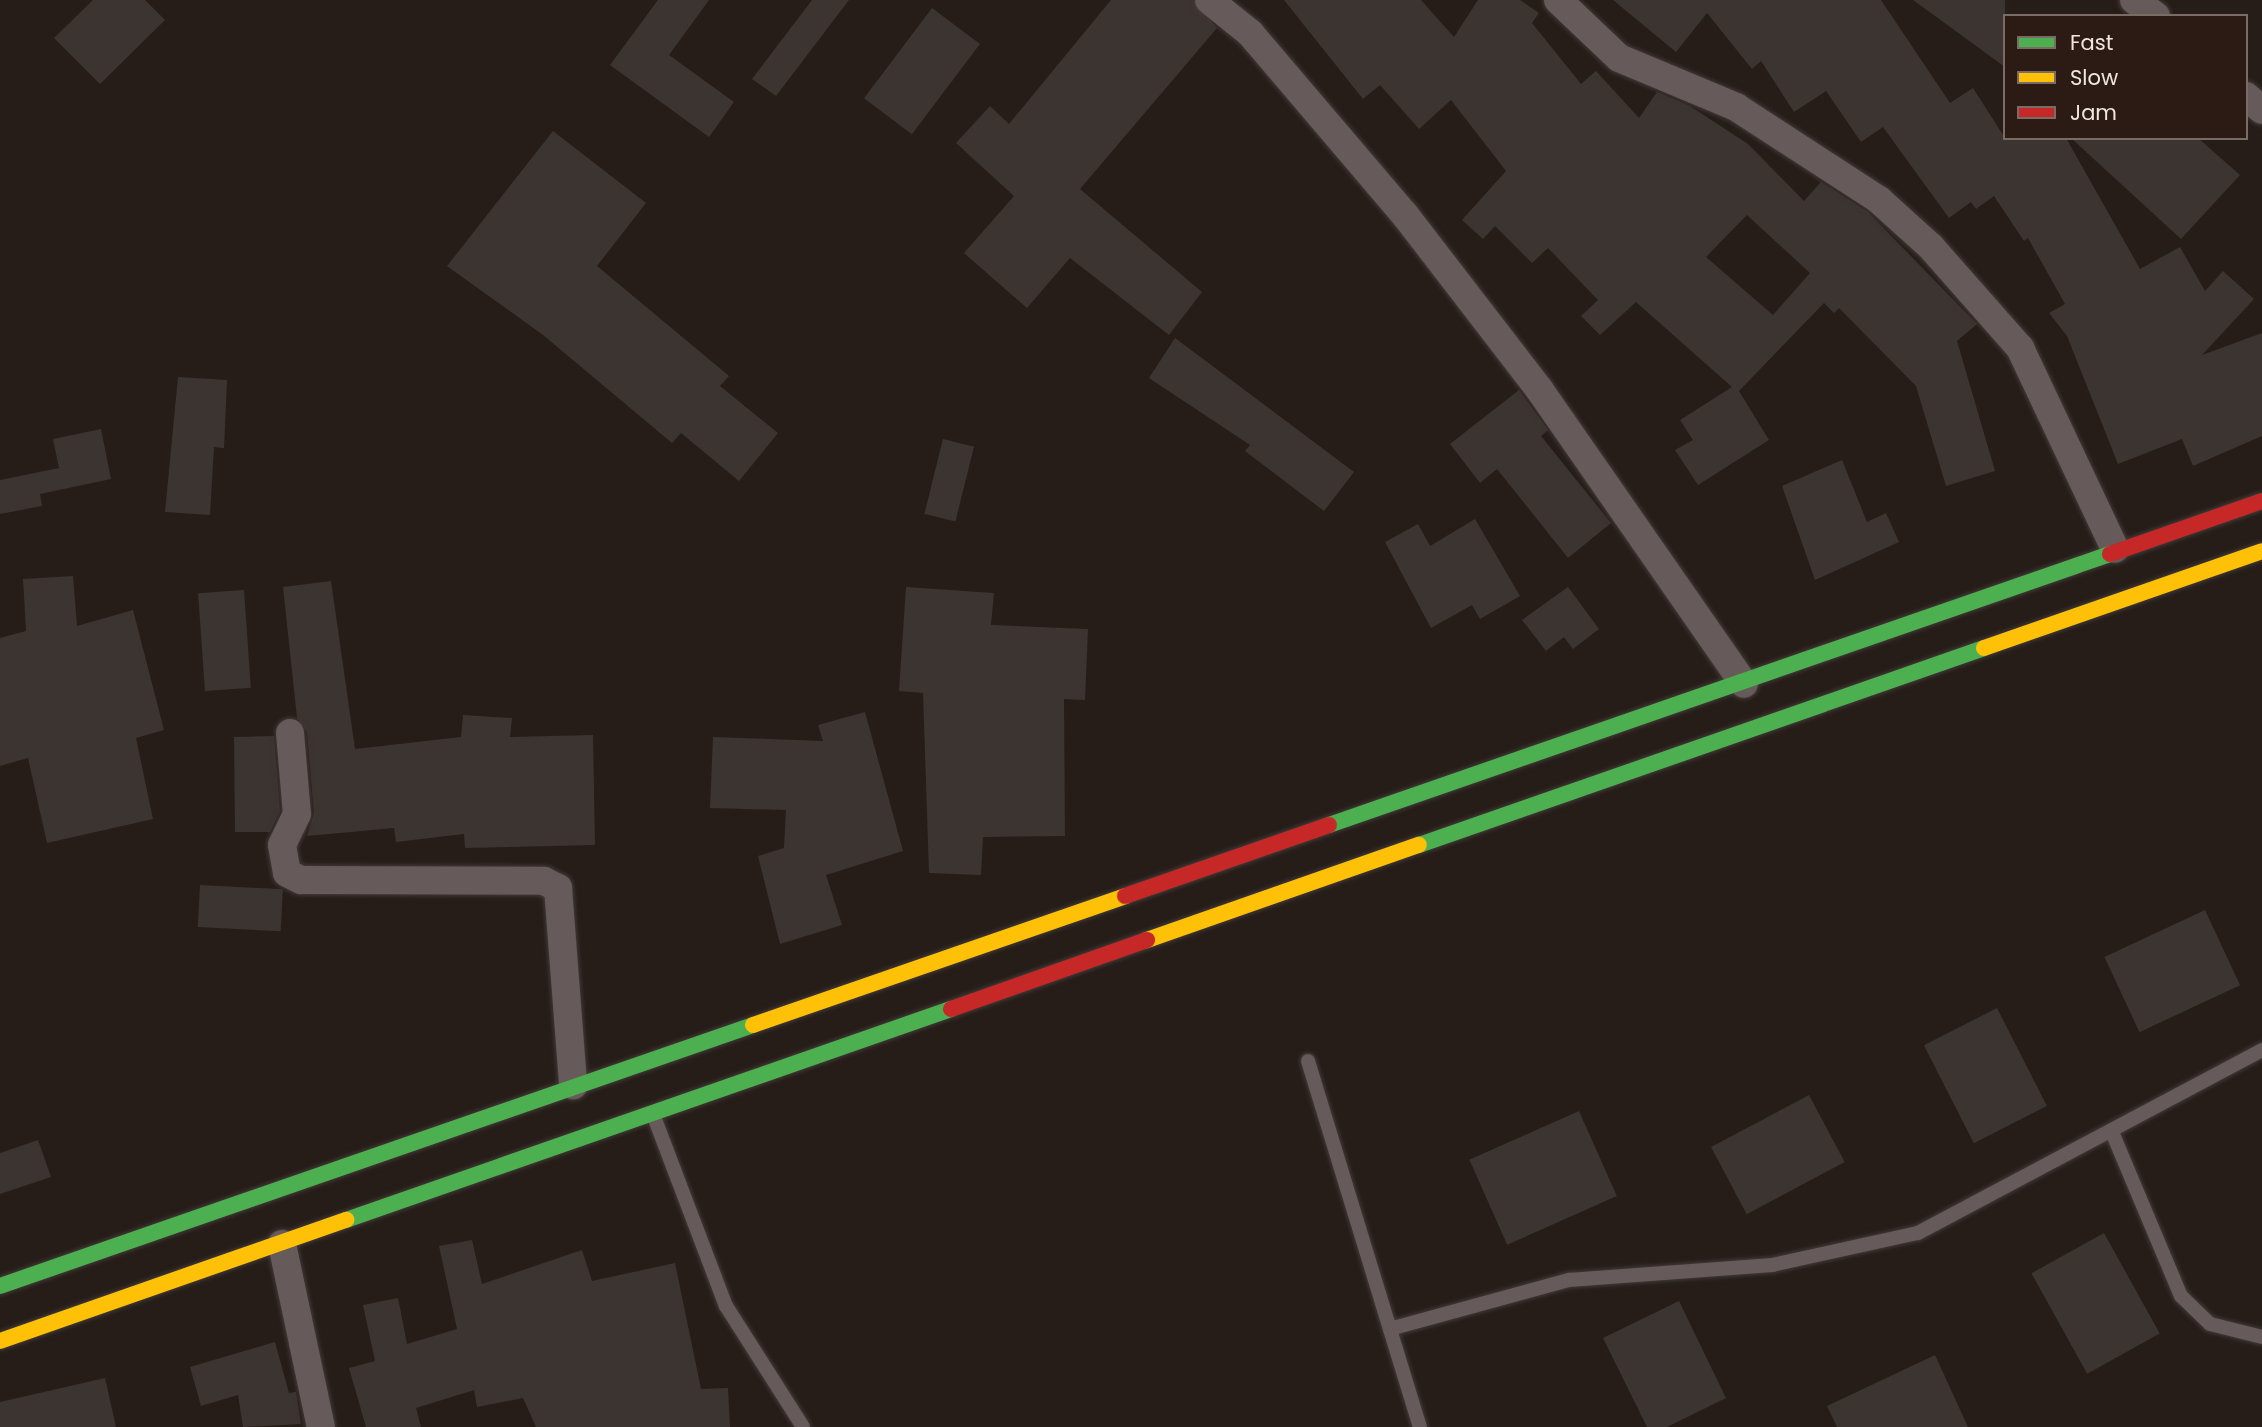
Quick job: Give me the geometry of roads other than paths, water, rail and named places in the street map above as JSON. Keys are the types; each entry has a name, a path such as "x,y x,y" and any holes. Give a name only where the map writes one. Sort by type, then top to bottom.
{"main road":[{"path":"0,1286 573,1085 1744,684 2115,549 2262,501"},
{"path":"0,1341 2262,551"}],"street":[{"path":"1209,0 1250,33 1405,215 1539,389 1744,684"},
{"path":"1558,0 1619,58 1736,107 1879,200 1931,247 2020,348 2115,549"},
{"path":"2134,0 2153,14"},
{"path":"2248,98 2262,110"},
{"path":"290,733 298,814 282,845 287,873 301,880 544,881 558,888 573,1085"},
{"path":"282,1244 321,1427"}],"lane":[{"path":"1390,1329 1569,1280 1772,1265 1861,1250 1918,1233 2112,1132 2262,1049"},
{"path":"1308,1061 1420,1427"},
{"path":"653,1113 726,1307 803,1427"},
{"path":"2112,1132 2181,1296 2210,1324 2262,1337"}]}
